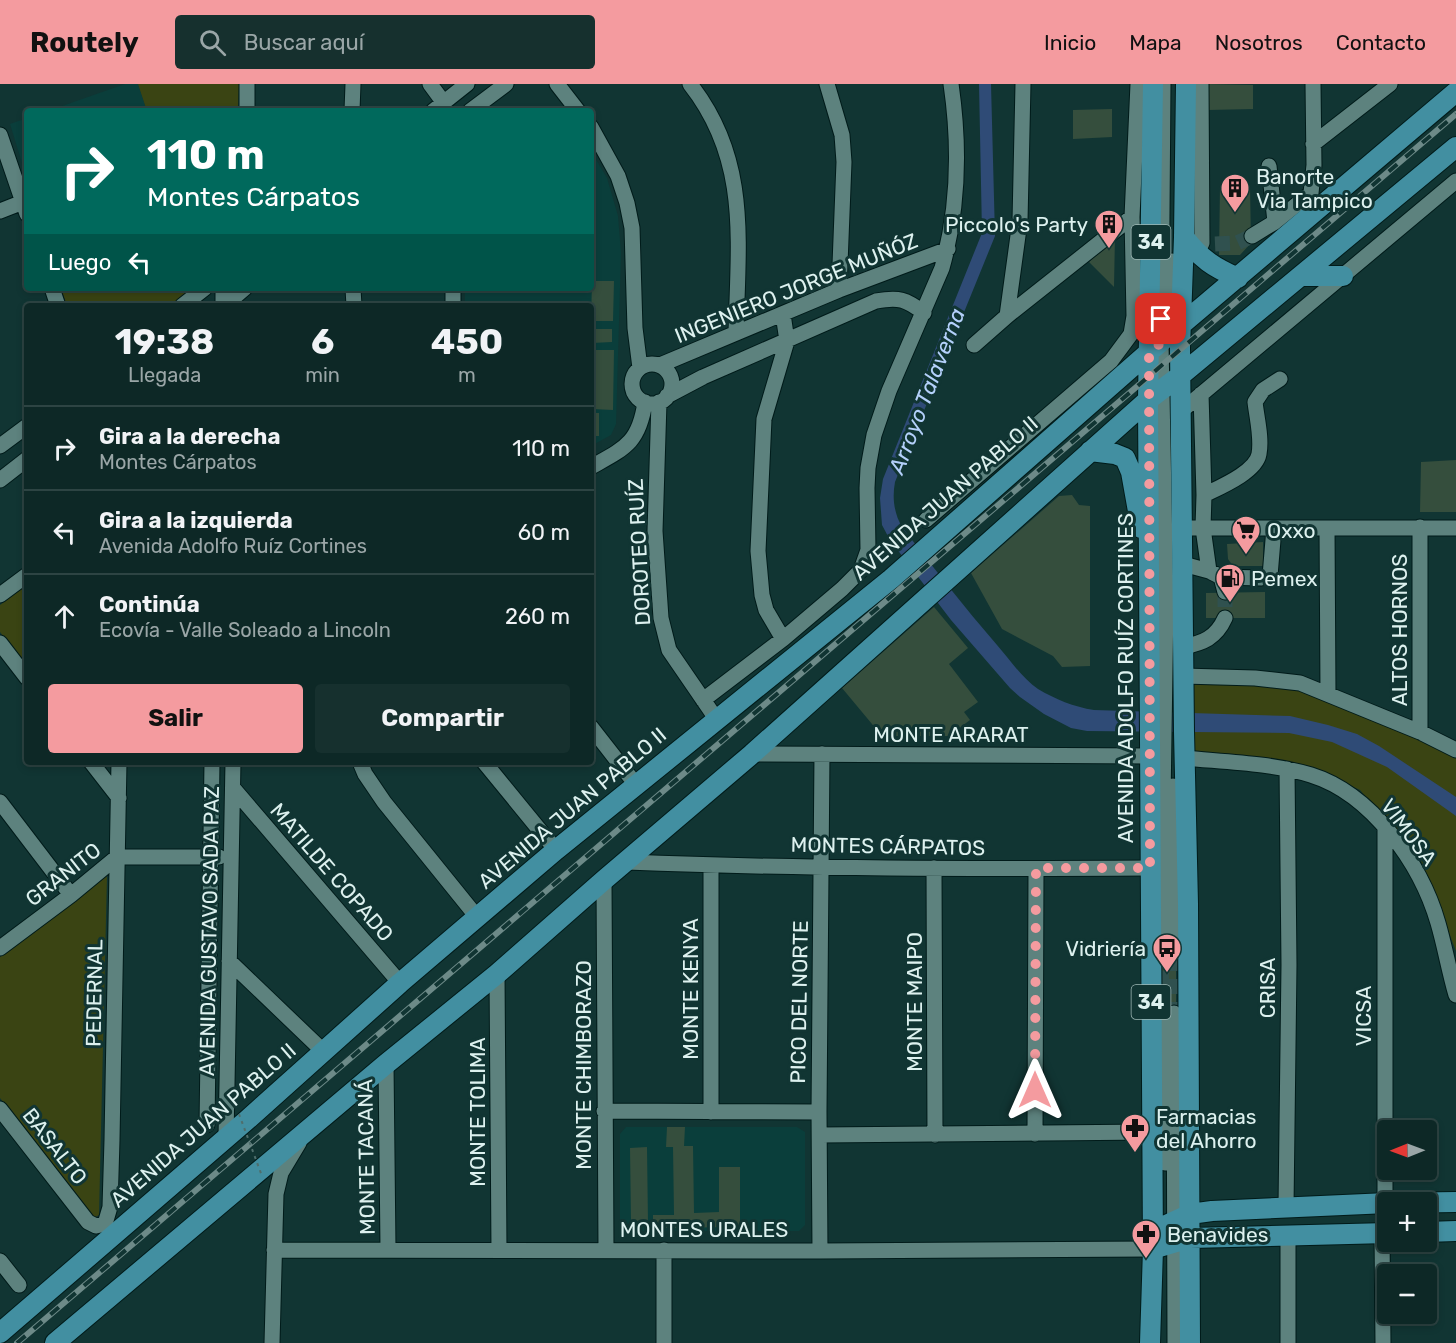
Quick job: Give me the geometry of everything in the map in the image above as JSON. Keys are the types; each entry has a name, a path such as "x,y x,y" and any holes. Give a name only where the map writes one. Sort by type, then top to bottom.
{"main road":[{"name":"AVENIDA ADOLFO RUÍZ CORTINES","path":"1154,84 1166,339 1166,386 1151,597 1149,756 1152,1132 1167,1234 1190,1343"},
{"name":"AVENIDA ADOLFO RUÍZ CORTINES","path":"1150,1343 1167,1234 1188,904 1180,412 1166,386 1166,339 1200,245 1186,84"},
{"name":"AVENIDA JUAN PABLO II","path":"0,1333 477,917 556,850 891,579 1166,339 1456,92"},
{"path":"55,1343 386,1064 497,974 752,754 1090,451 1166,386 1456,147"},
{"path":"1200,245 1209,264 1238,278"},
{"path":"1301,276 1343,276"},
{"path":"1090,451 1115,454 1125,458 1131,472 1151,597"},
{"path":"1437,1202 1456,1202"},
{"path":"1167,1234 1212,1211 1377,1203"},
{"path":"1437,1232 1456,1231"},
{"path":"1167,1234 1288,1236 1377,1233"}],"street":[{"path":"247,84 247,108"},
{"path":"352,84 352,108"},
{"path":"430,84 438,107 467,84"},
{"path":"474,108 506,84"},
{"path":"557,84 576,108"},
{"path":"690,84 723,141 734,183 738,226 736,332"},
{"path":"827,84 842,135 844,162 839,290"},
{"path":"703,700 783,639 842,589 861,570 866,560 870,537 867,488 871,449 890,390 924,313 948,249 955,208 958,168 957,124 951,84"},
{"path":"1007,316 1020,221 1023,84"},
{"path":"926,520 1111,361 1131,334 1134,316 1132,217 1138,84"},
{"path":"1163,84 1166,339"},
{"path":"1166,339 1171,84"},
{"path":"1200,245 1201,84"},
{"path":"1252,236 1275,222 1311,193 1313,84"},
{"path":"1313,144 1390,84"},
{"path":"594,132 618,176 629,211 634,250 635,328 640,368"},
{"path":"0,135 24,205"},
{"path":"1269,166 1275,222"},
{"path":"1180,412 1456,181"},
{"path":"0,211 24,208"},
{"path":"974,345 1132,217"},
{"name":"INGENIERO JORGE MUÑÓZ","path":"660,365 839,290 948,249"},
{"path":"186,303 201,291"},
{"path":"228,303 242,293"},
{"name":"INGENIERO JORGE MUÑÓZ","path":"657,400 703,377 876,301 902,299 924,313"},
{"path":"783,314 787,341 764,418 758,551 759,578 764,603 783,639"},
{"path":"694,351 703,377"},
{"path":"594,465 623,449 634,438 642,421 672,382 666,370 660,365 646,364 634,374 633,391 638,398 657,400"},
{"path":"1204,495 1251,469 1259,457 1260,444 1254,402 1263,390 1280,379"},
{"path":"1166,386 1167,933"},
{"path":"1201,394 1203,528 1215,574 1225,592"},
{"name":"DOROTEO RUÍZ","path":"657,400 656,531 661,618 669,650 717,720"},
{"path":"0,446 24,428"},
{"path":"0,480 24,461"},
{"name":"ALTOS HORNOS","path":"1420,527 1420,732"},
{"path":"1182,528 1456,528"},
{"path":"1183,564 1215,574 1261,578 1270,576 1274,528"},
{"path":"1327,528 1328,694"},
{"path":"0,595 24,576"},
{"path":"1183,647 1209,640 1220,629 1225,618"},
{"path":"0,643 24,674"},
{"path":"1183,676 1281,680 1300,683 1420,732 1456,750"},
{"path":"594,731 637,786"},
{"name":"MONTE ARARAT","path":"752,754 1149,756"},
{"name":"PICO DEL NORTE","path":"820,1251 822,754"},
{"name":"VIMOSA","path":"1184,758 1287,769 1313,776 1353,797 1385,828 1406,854 1421,879 1438,922 1456,995"},
{"path":"93,765 118,798"},
{"name":"PEDERNAL","path":"105,1224 110,1207 119,765"},
{"name":"AVENIDA GUSTAVO SADA PAZ","path":"207,1125 212,765"},
{"name":"AVENIDA GUSTAVO SADA PAZ","path":"226,1138 233,765"},
{"path":"361,765 384,802 477,917"},
{"path":"486,765 556,850"},
{"name":"CRISA","path":"1286,1207 1289,965 1287,769"},
{"name":"MATILDE COPADO","path":"233,788 400,983"},
{"path":"0,802 71,895"},
{"name":"VICSA","path":"1385,828 1387,1192"},
{"name":"GRANITO","path":"0,948 117,857 231,856"},
{"name":"MONTES CÁRPATOS","path":"627,862 711,866 1150,868"},
{"name":"MONTE KENYA","path":"711,866 711,1112"},
{"name":"MONTE MAIPO","path":"934,868 935,1135"},
{"path":"1035,1134 1036,868"},
{"name":"MONTE CHIMBORAZO","path":"604,880 606,1250"},
{"path":"229,961 323,1051"},
{"name":"MONTE TOLIMA","path":"497,974 500,1250"},
{"path":"1167,1343 1168,1013"},
{"name":"MONTE TACANÁ","path":"386,1064 388,1249"},
{"name":"BASALTO","path":"0,1109 88,1222 96,1226 105,1224"},
{"path":"604,1112 819,1112"},
{"path":"272,1343 278,1182 289,1158 307,1130"},
{"path":"820,1135 1152,1132"},
{"path":"1167,1234 1175,1343"},
{"name":"MONTES URALES","path":"274,1250 820,1251 1167,1234"},
{"path":"1288,1236 1288,1343"},
{"path":"664,1250 664,1343"},
{"path":"1383,1343 1385,1252"},
{"path":"0,1261 19,1285"}],"path":[{"path":"240,1114 262,1176"}],"shaded area":[{"path":"125,84 138,84 146,108 57,108"},
{"path":"24,119 24,169 10,124"},
{"path":"594,156 607,178 618,216 621,253 616,424 611,435 594,444 594,303 465,303 465,291 594,291"},
{"path":"626,1127 797,1127 805,1132 805,1225 799,1231 626,1231 620,1226 620,1134"}],"green space":[{"path":"138,84 239,84 238,108 146,108"},
{"path":"62,291 191,291 175,303 66,303"},
{"path":"24,587 24,663 0,632 0,605"},
{"path":"1191,679 1303,687 1456,756 1456,951 1420,858 1360,790 1305,765 1192,756"},
{"path":"107,876 99,1215 92,1219 0,1098 0,957"}],"water":[{"name":"Arroyo Talaverna","path":"979,84 991,84 995,236 895,482 894,505 902,527 1016,668 1032,685 1044,693 1072,705 1094,710 1290,716 1328,725 1357,734 1379,746 1456,797 1456,816 1387,767 1332,742 1289,733 1087,731 1071,728 1044,714 1010,688 951,620 890,540 882,525 880,498 883,479 982,233"}],"building":[{"path":"1207,84 1253,85 1253,109 1208,110"},
{"path":"1112,109 1112,137 1073,139 1073,110"},
{"name":"Banorte Via Tampico","path":"1220,186 1250,186 1251,243 1240,255 1219,255"},
{"name":"Piccolo's Party","path":"1115,236 1114,287 1089,262"},
{"path":"594,281 614,281 613,321 594,321 594,303 591,303"},
{"path":"594,329 612,329 612,342 594,343"},
{"path":"594,350 614,350 613,410 594,409"},
{"path":"594,413 599,413 599,436 594,436"},
{"path":"1456,460 1456,512 1420,512 1421,462"},
{"path":"1072,495 1079,505 1090,506 1090,666 1062,667 1053,656 1002,629 971,573 1059,496"},
{"path":"1263,542 1263,566 1233,566 1228,559 1227,544"},
{"path":"1265,592 1265,618 1206,618 1206,593"},
{"path":"934,607 968,648 949,664 978,702 964,712 970,720 949,736 882,736 842,688"},
{"name":"Vidriería","path":"1157,933 1176,933 1176,1013 1157,1014"},
{"path":"667,1127 685,1127 684,1146 693,1146 694,1213 719,1212 719,1167 740,1167 740,1227 653,1228 653,1215 674,1215 673,1147 666,1147"},
{"path":"647,1147 648,1223 631,1223 630,1148"}],"tunnel":[{"path":"1215,244 1237,243 1252,236"},
{"path":"1225,592 1225,618"},
{"path":"1174,933 1174,1013"},
{"path":"1161,948 1162,1014"}],"railway":[{"path":"17,1343 1456,114"}],"place":[{"name":"Banorte Via Tampico","path":"1235,214"},
{"name":"Piccolo's Party","path":"1109,250"},
{"name":"Oxxo","path":"1246,556"},
{"name":"Pemex","path":"1230,604"},
{"name":"Vidriería","path":"1167,974"},
{"name":"Farmacias del Ahorro","path":"1135,1154"},
{"name":"Benavides","path":"1146,1260"}],"route":[{"path":"1035,1090 1036,868 1150,868 1151,597 1148,400 1149,352 1161,343 1161,319"}]}
